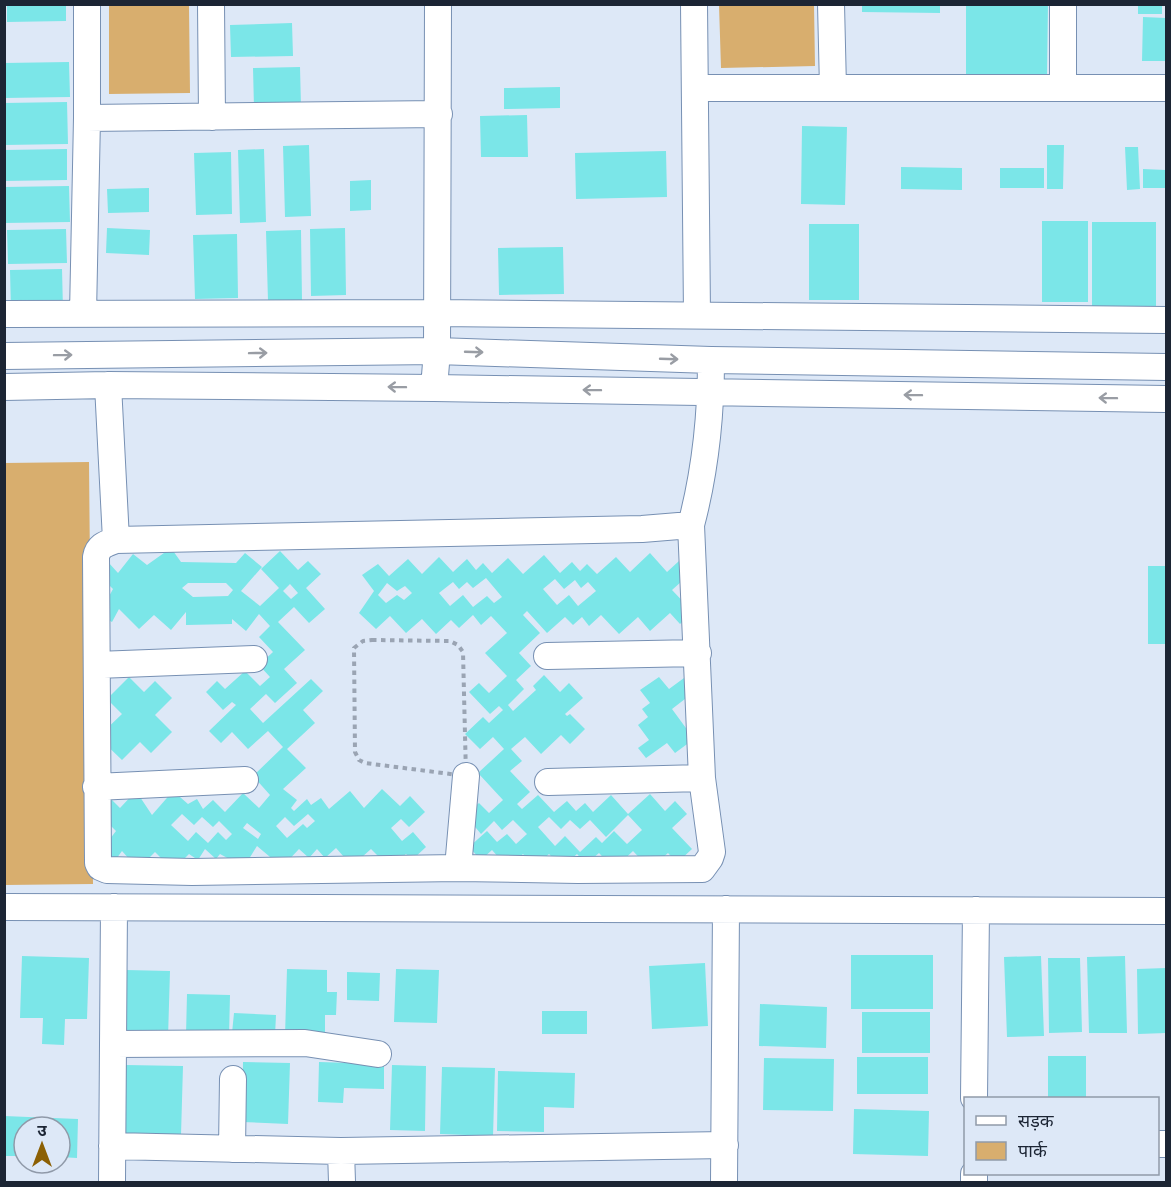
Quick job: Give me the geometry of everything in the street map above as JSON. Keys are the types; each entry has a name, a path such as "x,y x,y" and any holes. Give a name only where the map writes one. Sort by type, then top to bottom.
{"street":[{"path":"83,314 87,4"},
{"path":"211,4 212,117"},
{"path":"434,388 437,351 438,4"},
{"path":"694,4 697,315"},
{"path":"831,4 832,88"},
{"path":"1063,4 1063,88"},
{"path":"695,88 1167,88"},
{"path":"87,118 439,114"},
{"path":"4,314 436,313 1167,320"},
{"path":"4,356 437,351 711,360 1167,367"},
{"path":"691,525 642,529 116,540 104,544 99,548 96,557 96,856 100,867 108,870 192,872 458,868 702,869 712,852 702,778 691,525 699,495 711,392 711,360"},
{"path":"108,385 116,540"},
{"path":"4,387 108,385 434,388 1167,399"},
{"path":"547,656 698,653"},
{"path":"97,665 254,659"},
{"path":"458,868 465,776"},
{"path":"548,782 702,778"},
{"path":"96,787 245,780"},
{"path":"4,907 1167,911"},
{"path":"112,1182 114,908"},
{"path":"724,1182 726,909"},
{"path":"974,1097 976,910"},
{"path":"113,1044 304,1043 378,1054"},
{"path":"232,1149 233,1079"},
{"path":"112,1146 340,1151 724,1145"},
{"path":"340,1151 342,1182"}],"path":[{"path":"372,640 443,640 458,645 464,657 465,776 365,763 359,760 355,752 354,654 354,648 358,644 372,640"}],"green space":[{"path":"109,5 189,5 190,93 109,94"},
{"path":"719,5 814,5 815,66 721,68"},
{"path":"89,462 93,884 5,885 4,463"}],"building":[{"path":"7,4 66,4 66,21 7,22"},
{"path":"966,4 1048,4 1047,75 966,74"},
{"path":"1138,4 1162,4 1162,14 1138,14"},
{"path":"862,5 940,5 940,13 862,12"},
{"path":"1143,17 1166,18 1166,61 1142,61"},
{"path":"292,23 293,56 231,57 230,25"},
{"path":"69,62 70,97 4,98 4,63"},
{"path":"300,67 301,107 254,108 253,68"},
{"path":"560,87 560,108 504,109 504,88"},
{"path":"67,102 68,144 4,145 4,103"},
{"path":"527,115 528,157 481,157 480,116"},
{"path":"802,126 847,127 845,205 801,204"},
{"path":"309,145 311,216 285,217 283,146"},
{"path":"1047,145 1064,145 1063,189 1047,189"},
{"path":"1125,147 1138,147 1140,189 1127,190"},
{"path":"67,149 67,180 4,181 4,150"},
{"path":"264,149 266,222 240,223 238,150"},
{"path":"666,151 667,197 576,199 575,153"},
{"path":"231,152 232,214 196,215 194,153"},
{"path":"901,167 962,168 962,190 901,189"},
{"path":"1000,168 1044,168 1044,188 1000,188"},
{"path":"1143,169 1166,170 1166,188 1143,188"},
{"path":"371,180 371,210 350,211 350,181"},
{"path":"69,186 70,222 4,223 4,187"},
{"path":"149,188 149,212 108,213 107,189"},
{"path":"1042,221 1088,221 1088,302 1042,302"},
{"path":"1092,222 1156,222 1156,307 1092,307"},
{"path":"809,224 859,224 859,300 809,300"},
{"path":"107,228 150,230 149,255 106,253"},
{"path":"345,228 346,295 311,296 310,229"},
{"path":"66,229 67,263 8,264 7,230"},
{"path":"301,230 302,300 268,301 266,231"},
{"path":"237,234 238,298 195,299 193,235"},
{"path":"563,247 564,294 499,295 498,248"},
{"path":"62,269 63,310 11,311 10,270"},
{"path":"171,548 181,562 236,563 245,553 262,567 241,591 260,606 279,588 261,569 280,551 298,570 308,561 321,574 306,588 325,609 309,623 294,607 278,622 305,650 284,669 297,683 275,703 266,694 250,709 263,723 311,679 323,691 303,710 315,723 287,749 306,768 283,789 297,800 291,808 294,811 307,799 311,805 321,798 329,809 350,791 364,808 382,789 400,806 410,796 425,812 409,827 401,819 391,828 402,841 413,832 426,847 412,860 406,854 389,867 371,849 352,866 336,848 325,858 317,849 309,858 299,849 282,867 257,846 244,867 220,854 216,859 205,849 198,860 189,854 173,870 155,852 138,869 122,851 114,862 100,852 116,831 97,812 111,799 120,808 136,791 152,815 173,791 188,804 197,799 203,809 213,800 225,812 243,793 259,808 270,795 253,776 283,747 268,731 248,749 232,732 221,743 209,731 236,705 232,702 223,710 206,692 217,681 225,689 245,671 260,686 270,677 259,665 273,652 259,637 270,626 259,614 246,631 232,619 232,624 186,625 186,612 171,630 154,615 139,629 119,609 112,622 99,615 113,589 97,573 108,562 118,573 133,554 147,565","holes":["188,583 226,583 233,590 228,596 193,597 182,588","290,584 298,593 291,599 283,591","182,814 194,825 202,817 213,827 219,821 232,834 226,840 218,832 208,843 196,832 188,841 171,825","308,814 315,821 307,828 303,824 287,838 276,826 285,817 294,826","247,823 261,834 258,839 243,828"]},
{"path":"650,553 667,572 679,561 691,573 672,590 693,612 680,624 670,613 650,631 638,617 619,634 601,615 589,626 582,617 573,625 565,617 547,633 527,611 523,615 540,633 519,653 531,666 516,680 524,689 508,705 513,711 536,690 533,686 544,675 560,692 569,683 583,698 565,714 567,716 570,714 585,729 570,744 561,735 541,754 525,737 511,749 522,761 510,771 530,792 517,804 522,809 538,795 554,812 567,801 576,811 585,803 593,812 611,795 628,814 650,794 665,811 675,801 687,814 672,828 692,849 677,863 668,853 650,869 633,851 614,869 599,853 586,864 577,854 562,867 549,854 535,867 523,854 508,868 492,850 481,860 469,847 487,831 497,842 507,834 516,844 527,834 513,820 502,830 494,821 481,834 465,815 479,803 489,813 503,800 478,773 504,749 493,737 480,749 465,734 483,717 489,723 503,710 499,706 490,714 469,692 479,683 489,693 507,676 485,653 507,633 491,616 481,625 473,615 459,628 451,620 436,634 422,619 406,633 390,616 376,629 359,613 374,591 362,575 378,564 389,576 408,559 422,574 439,557 453,572 467,559 476,570 483,563 492,573 508,558 523,574 544,555 560,573 572,562 580,571 587,564 597,574 616,557 630,572","holes":["486,578 502,597 494,603 487,596 473,607 463,595 450,606 439,593 453,582 459,589 467,582 473,588","555,579 564,589 575,580 581,588 588,582 596,591 578,606 569,595 557,605 543,589","387,583 397,591 405,586 412,593 404,600 397,595 386,603 378,595","628,815 642,830 627,844 614,831 602,843 596,837 580,852 565,836 555,846 538,827 549,817 561,829 570,820 580,829 590,820 606,837"]},
{"path":"1148,566 1166,566 1166,644 1148,644"},
{"path":"129,677 144,692 155,681 172,698 155,715 172,732 151,753 140,742 122,760 98,737 122,714 107,699"},
{"path":"659,677 669,689 684,678 694,692 672,709 694,739 675,753 667,743 646,758 638,748 649,740 638,725 648,717 642,709 650,703 640,690"},
{"path":"851,955 933,955 933,1009 851,1009"},
{"path":"22,956 89,958 87,1019 65,1019 64,1045 42,1044 43,1018 20,1018"},
{"path":"1041,956 1044,1036 1007,1037 1004,957"},
{"path":"1125,956 1127,1033 1089,1033 1087,957"},
{"path":"1048,958 1080,958 1082,1032 1049,1033"},
{"path":"705,963 708,1026 652,1029 649,966"},
{"path":"1166,968 1166,1033 1138,1034 1137,969"},
{"path":"287,969 327,970 327,992 337,992 336,1015 325,1015 325,1037 285,1036"},
{"path":"396,969 439,970 437,1023 394,1022"},
{"path":"126,970 170,971 168,1038 124,1036"},
{"path":"347,972 380,973 379,1001 347,1000"},
{"path":"187,994 230,995 229,1037 186,1035"},
{"path":"760,1004 827,1007 826,1048 759,1046"},
{"path":"542,1011 587,1011 587,1034 542,1034"},
{"path":"862,1012 930,1012 930,1053 862,1053"},
{"path":"234,1013 276,1015 275,1036 232,1033"},
{"path":"1048,1056 1086,1056 1086,1097 1048,1097"},
{"path":"857,1057 928,1057 928,1094 857,1094"},
{"path":"764,1058 834,1059 833,1111 763,1110"},
{"path":"243,1062 290,1063 288,1124 242,1122"},
{"path":"319,1062 384,1064 384,1089 344,1088 343,1103 318,1102"},
{"path":"126,1065 183,1066 181,1135 124,1133"},
{"path":"392,1065 426,1066 425,1131 390,1130"},
{"path":"442,1067 495,1068 493,1136 440,1134"},
{"path":"498,1071 575,1073 574,1108 544,1107 544,1132 497,1131"},
{"path":"854,1109 929,1111 928,1156 853,1154"},
{"path":"4,1116 12,1116 12,1156 4,1156"},
{"path":"72,1119 78,1119 77,1158 72,1158"}]}
